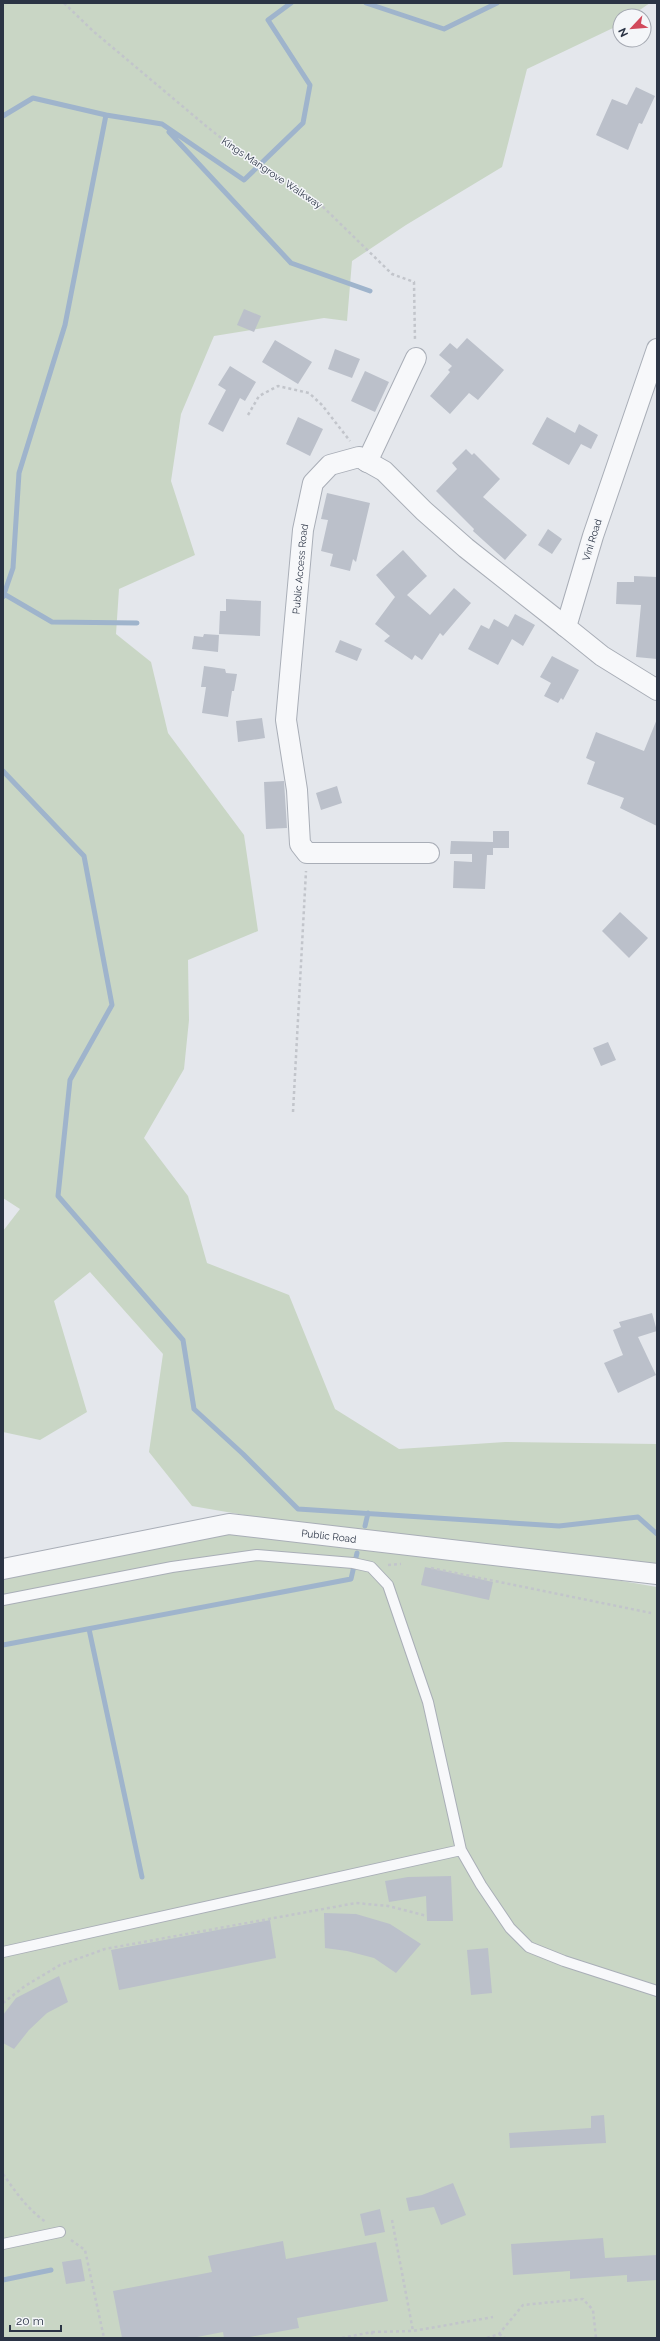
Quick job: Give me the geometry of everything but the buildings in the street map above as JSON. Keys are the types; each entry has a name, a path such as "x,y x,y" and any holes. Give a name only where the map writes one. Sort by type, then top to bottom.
{"street":[{"name":"Vini Road","path":"566,627 593,536 657,349"},
{"path":"416,358 363,459 384,471 424,511 466,548 602,656 657,690"},
{"name":"Public Access Road","path":"307,853 300,844 297,790 286,720 302,530 313,483 330,465 363,459"},
{"path":"307,853 429,853"},
{"name":"Public Road","path":"3,1569 229,1524 657,1574"}],"lane":[{"path":"3,1600 172,1566 256,1555 363,1565 388,1585 428,1702 461,1850 481,1885 510,1928 529,1947 564,1961 657,1991"},
{"path":"3,1952 461,1850"},
{"path":"3,2244 60,2232"}],"path":[{"name":"Kings Mangrove Walkway","path":"64,3 92,31 240,153 318,202 392,274 414,282 416,358"},
{"path":"248,415 259,396 278,386 309,393 322,405 363,459"},
{"path":"293,1112 307,853"},
{"path":"363,1565 407,1563"},
{"path":"430,1568 651,1613"},
{"path":"3,2003 25,1986 60,1965 105,1949 356,1903 388,1906 427,1916"},
{"path":"3,2174 18,2196 37,2216 85,2250 104,2338"},
{"path":"392,2220 413,2331"},
{"path":"487,2338 499,2334 523,2305 583,2299 593,2310 596,2338"},
{"path":"342,2338 372,2332 413,2331 493,2317"},
{"path":"372,2332 372,2338"},
{"path":"499,2334 505,2338"}],"green space":[{"path":"3,3 650,3 643,8 612,8 612,28 527,69 502,167 406,225 352,261 347,321 324,318 214,336 181,414 171,481 195,555 119,589 116,634 151,662 168,733 244,835 258,931 188,960 189,1020 184,1069 144,1138 188,1196 207,1263 289,1295 335,1409 399,1449 505,1442 657,1444 657,1566 453,1552 657,1587 657,2338 3,2338 3,1566 274,1520 192,1506 149,1452 163,1354 90,1272 54,1301 87,1412 40,1440 3,1432 3,1231 20,1209 3,1198"}],"waterway":[{"path":"106,115 162,124 244,180 303,123 310,85 268,20 291,3"},
{"path":"366,3 444,29 497,3"},
{"path":"3,116 33,98 106,115 65,325 19,473 13,568 3,597"},
{"path":"169,132 291,263 370,291"},
{"path":"4,594 52,622 137,623"},
{"path":"3,771 84,856 112,1005 70,1080 58,1196 183,1340 194,1409 243,1454 298,1509 559,1526 638,1517 657,1534"},
{"path":"365,1526 368,1513"},
{"path":"3,1645 351,1579 357,1553"},
{"path":"89,1629 142,1877"},
{"path":"3,2280 51,2270"}]}
